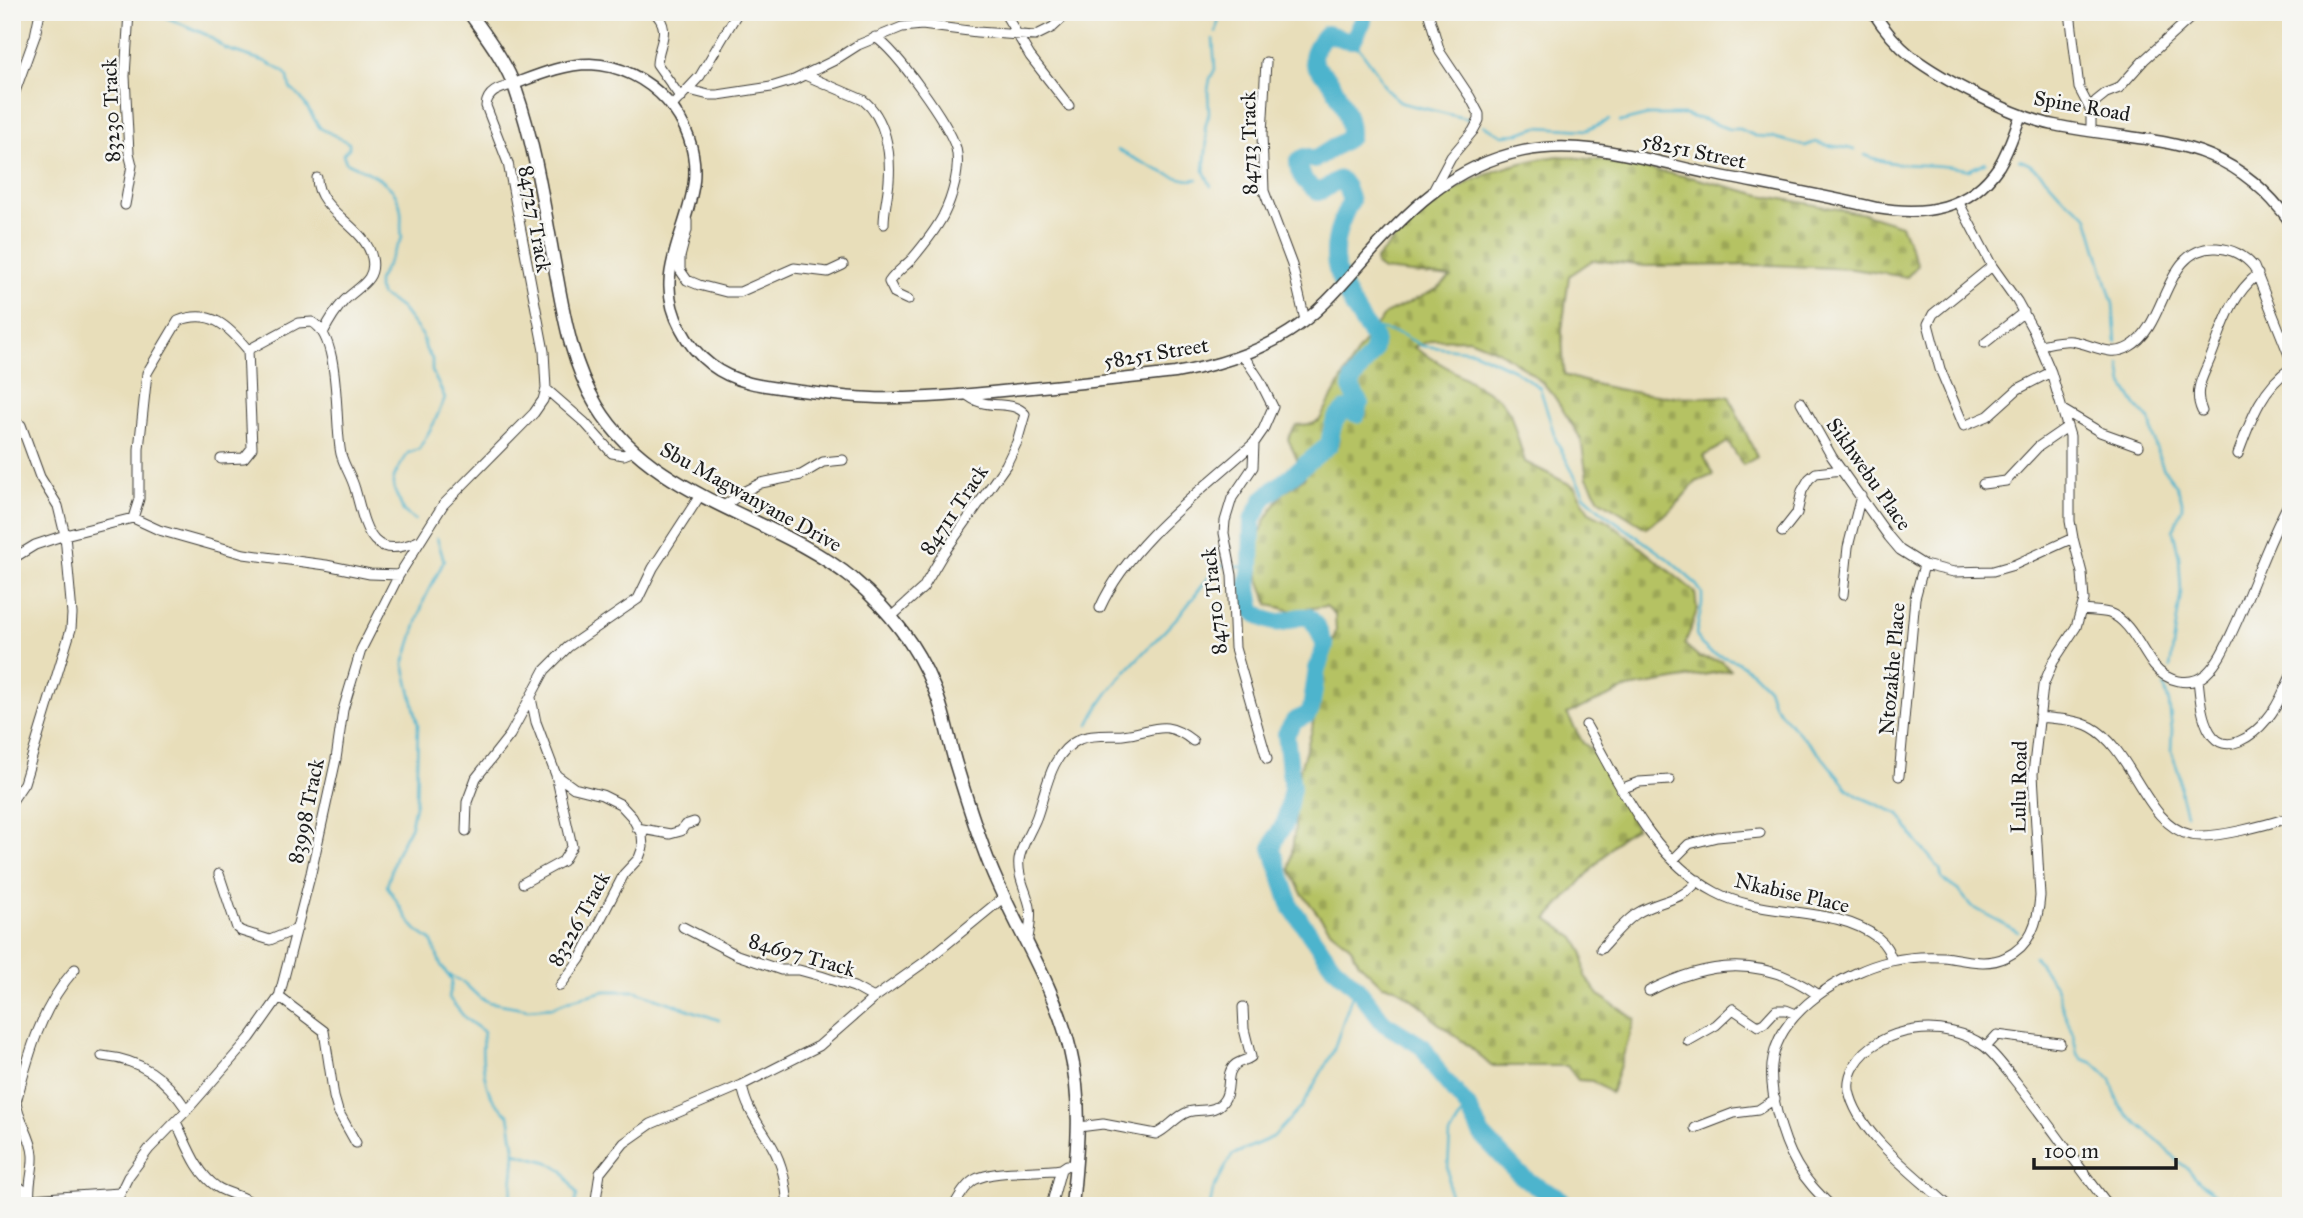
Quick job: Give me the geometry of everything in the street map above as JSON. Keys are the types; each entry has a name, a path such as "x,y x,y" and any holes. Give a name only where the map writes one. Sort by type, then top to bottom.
{"main road":[{"name":"Sbu Magwanyane Drive","path":"469,12 514,84 527,128 574,356 584,383 598,407 634,452 664,474 808,549 867,592 891,617 912,645 934,688 943,711 956,766 986,854 1054,1001 1070,1048 1078,1092 1079,1127 1072,1206"}],"street":[{"path":"12,100 35,36 40,12"},
{"name":"83230 Track","path":"125,205 132,165 125,76 129,12"},
{"path":"654,12 665,28 657,64 676,102 689,90 709,61 738,12"},
{"path":"1004,12 1016,35 1069,106"},
{"path":"689,90 709,95 771,88 805,75 875,37 902,27 922,25 1035,36 1053,27 1069,12"},
{"name":"Spine Road","path":"1873,12 1884,29 1911,56 2021,115 2053,125 2143,137 2205,152 2235,167 2258,184 2291,223"},
{"path":"2070,12 2079,88 2091,111"},
{"path":"2091,131 2091,111 2096,101 2119,88 2144,60 2197,12"},
{"path":"1431,14 1440,52 1479,114 1473,131 1451,157 1433,191"},
{"path":"875,37 898,59 928,100 951,138 957,156 952,193 942,217 914,256 890,282 895,294 908,300"},
{"name":"84713 Track","path":"1266,62 1262,134 1264,191 1292,265 1305,320"},
{"name":"58251 Street","path":"514,84 559,68 589,64 635,76 676,102 694,164 694,181 670,269 670,299 677,321 692,347 720,372 756,385 841,396 896,398 966,394 1175,373 1242,355 1275,340 1305,320 1335,293 1400,221 1433,191 1468,169 1522,151 1573,147 1605,152 1900,212 1943,208 1959,203 1999,166 2021,115"},
{"path":"805,75 863,100 880,120 886,143 889,179 884,225"},
{"name":"84727 Track","path":"514,84 489,95 486,106 508,163 544,351 546,384"},
{"path":"317,178 321,194 368,246 373,263 371,277 335,311 323,333"},
{"name":"Lulu Road","path":"1831,1206 1808,1182 1796,1163 1781,1123 1775,1099 1773,1058 1777,1044 1796,1014 1818,995 1862,971 1892,960 1916,957 1996,961 2022,947 2032,933 2039,912 2040,896 2033,774 2043,687 2047,674 2076,627 2084,600 2082,573 2070,521 2071,460 2063,410 2051,372 2024,312 1992,266 1959,203"},
{"path":"685,216 688,227 680,257 681,270 687,280 699,285 726,292 740,292 794,268 828,272 844,265"},
{"path":"2040,345 2070,341 2110,352 2129,347 2145,334 2180,266 2193,253 2213,247 2236,252 2246,258 2258,274 2291,360"},
{"path":"1992,266 1933,314 1928,324 1940,369 1964,426 1988,416 2018,389 2051,372"},
{"path":"2202,411 2198,403 2199,385 2219,330 2236,298 2258,274"},
{"path":"1985,343 2024,312"},
{"path":"132,518 139,499 139,449 147,373 178,321 188,318 214,319 232,330 248,350 253,442 251,451 244,458 221,459"},
{"path":"248,350 303,321 317,325 323,333 333,369 342,458 355,489 361,517 370,535 390,547 406,546 419,540"},
{"path":"1100,608 1123,568 1153,534 1254,443 1263,430 1273,407 1259,379 1242,355"},
{"path":"2238,454 2252,416 2263,397 2272,384 2291,368"},
{"path":"546,384 612,453 619,456 634,452"},
{"name":"83998 Track","path":"114,1206 142,1157 250,1038 279,997 336,759 343,710 352,674 373,624 419,540 443,505 534,413 543,400 546,384"},
{"name":"84711 Track","path":"891,617 923,588 943,554 1006,465 1025,418 1024,411 1009,406 980,404 966,394"},
{"name":"Sikhwebu Place","path":"1801,402 1819,438 1900,550 1924,565 1954,572 1993,571 2014,565 2073,538"},
{"path":"2063,410 2099,432 2138,446"},
{"path":"12,801 24,783 71,629 72,614 65,535 58,506 40,477 21,425"},
{"path":"1983,484 2006,481 2038,447 2067,427"},
{"name":"84710 Track","path":"1254,443 1253,467 1232,498 1224,533 1232,576 1235,648 1267,759"},
{"path":"724,506 753,486 801,475 823,462 843,460"},
{"path":"1782,532 1797,513 1802,491 1809,479 1816,473 1842,470"},
{"path":"466,831 467,802 475,778 510,735 540,677 558,656 638,599 653,568 701,494"},
{"path":"1843,595 1848,547 1861,496"},
{"path":"2082,610 2115,617 2132,634 2146,657 2164,676 2179,681 2198,679 2212,667 2228,639 2291,499"},
{"path":"12,559 35,545 132,518 159,530 244,554 370,574 399,575"},
{"name":"Ntozakhe Place","path":"1899,776 1915,598 1924,565"},
{"path":"2198,679 2206,724 2214,738 2227,745 2247,736 2269,717 2291,676"},
{"path":"523,883 563,860 572,846 556,775 536,722 530,696"},
{"path":"2039,717 2079,722 2102,734 2162,818 2177,831 2199,836 2217,834 2291,817"},
{"name":"Nkabise Place","path":"1586,725 1621,789 1653,837 1672,860 1698,880 1714,892 1732,899 1852,925 1885,944 1892,960"},
{"path":"1027,946 1031,911 1020,874 1019,860 1037,817 1055,761 1081,739 1136,733 1151,727 1176,730 1193,741"},
{"path":"556,775 574,788 613,799 632,817 637,828 670,834 681,831 685,825 694,822"},
{"path":"1621,789 1639,782 1670,780"},
{"name":"83226 Track","path":"560,986 580,959 624,874 642,852 642,835 637,828"},
{"path":"1672,860 1689,844 1717,837 1760,832"},
{"path":"219,874 233,920 239,930 270,940 297,929"},
{"path":"1601,949 1634,915 1679,897 1688,892 1698,880"},
{"path":"595,1206 600,1173 624,1143 652,1124 742,1085 819,1046 874,998 926,961 1004,897"},
{"name":"84697 Track","path":"683,927 737,955 781,970 799,970 821,976 874,998"},
{"path":"1649,991 1676,977 1703,969 1734,967 1762,968 1782,974 1799,981 1818,995"},
{"path":"28,1199 33,1154 16,1102 45,1012 59,988 75,969"},
{"path":"279,997 324,1031 338,1111 356,1143"},
{"path":"1079,1127 1103,1124 1149,1134 1162,1131 1188,1112 1208,1111 1219,1106 1227,1095 1228,1077 1232,1069 1252,1054 1244,1029 1243,1007"},
{"path":"1688,1041 1733,1010 1758,1026 1776,1010 1796,1014"},
{"path":"1949,1206 1882,1146 1867,1128 1849,1092 1849,1080 1859,1058 1880,1040 1899,1032 1941,1030 1970,1038 1986,1047 2028,1097 2109,1206"},
{"path":"1986,1047 1997,1035 2060,1042"},
{"path":"102,1056 129,1060 146,1070 169,1086 187,1110"},
{"path":"742,1085 750,1110 773,1146 783,1170 788,1206"},
{"path":"1695,1128 1734,1113 1753,1112 1775,1099"},
{"path":"176,1122 194,1159 209,1180 257,1206"},
{"path":"954,1206 961,1193 972,1181 978,1179 1000,1174 1061,1169 1067,1165 1076,1167"},
{"path":"1051,1206 1061,1169"},
{"path":"12,1181 22,1189 28,1199"},
{"path":"13,1206 28,1199 63,1202 120,1194"}],"green space":[{"path":"1559,156 1599,160 1694,178 1761,195 1865,214 1901,225 1918,265 1907,277 1852,269 1772,265 1645,266 1593,260 1569,276 1562,330 1564,375 1645,394 1729,396 1757,457 1743,465 1728,442 1704,456 1713,475 1696,482 1672,509 1646,528 1599,499 1587,478 1581,439 1554,396 1527,370 1498,351 1469,339 1433,340 1413,347 1500,399 1510,413 1525,462 1575,487 1589,512 1608,521 1695,592 1697,610 1685,645 1699,657 1721,661 1731,670 1628,688 1567,714 1583,743 1594,751 1636,828 1621,837 1547,919 1575,938 1583,952 1585,976 1600,996 1635,1019 1611,1093 1592,1081 1578,1080 1567,1066 1491,1066 1434,1020 1427,1010 1395,987 1382,985 1359,963 1350,946 1331,931 1301,892 1290,869 1295,826 1293,792 1312,730 1320,680 1336,631 1335,614 1326,606 1293,611 1269,605 1259,579 1259,537 1265,521 1282,494 1305,477 1288,439 1296,425 1319,421 1358,351 1385,314 1437,289 1451,277 1383,270 1376,265 1376,259 1415,219 1457,189 1504,168"}],"waterway":[{"path":"166,12 168,18 207,35 226,49 264,61 283,71 288,77 290,88 301,98 320,128 349,143 349,148 343,154 346,162 381,180 399,201 402,238 378,281 378,289 381,295 401,308 422,335 432,359 432,371 445,398 419,449 408,453 393,480 394,490 403,511 415,520"},
{"path":"1216,32 1220,12"},
{"path":"1364,12 1363,21 1353,40 1326,34 1313,58 1316,67 1333,85 1342,103 1349,123 1350,137 1314,160 1304,157 1298,161 1299,171 1304,179 1318,192 1340,179 1346,187 1351,201 1338,234 1335,247 1336,264 1349,299 1375,339 1373,352 1353,379 1351,388 1360,404 1357,414 1346,409 1341,413 1333,425 1329,445 1264,498 1252,521 1248,584 1253,611 1278,623 1309,617 1317,627 1325,646 1317,669 1311,709 1307,715 1294,721 1286,734 1292,788 1285,823 1272,848 1291,907 1333,966 1355,986 1384,1023 1423,1047 1438,1072 1467,1106 1482,1135 1518,1173 1567,1206"},
{"path":"1211,186 1204,171 1207,142 1205,128 1209,113 1208,90 1215,69 1213,39"},
{"path":"1353,40 1386,89 1402,103 1476,121"},
{"path":"1620,122 1648,115 1684,115 1729,129 1740,129 1755,136 1772,137 1805,146 1816,142 1854,150"},
{"path":"1483,125 1503,135 1538,127 1587,130 1609,120"},
{"path":"1118,150 1169,175 1197,179"},
{"path":"1865,155 1903,164 1969,170 1986,162"},
{"path":"2019,160 2039,172 2088,218 2113,304 2116,342"},
{"path":"1365,326 1401,334 1422,346 1473,351 1514,370 1540,388 1556,440 1585,496 1668,559 1695,583 1702,593 1696,634 1701,644 1711,653 1736,661 1752,672 1768,688 1773,703 1785,718 1847,788 1858,796 1899,814 1916,841 1940,869 1942,879 1960,892 1971,906 2018,932"},
{"path":"2120,364 2123,384 2137,407 2150,420 2163,468 2177,487 2182,501 2173,531 2179,556 2181,592 2170,668"},
{"path":"437,538 444,561 424,600 404,664 418,724 416,800 411,825 396,854 387,886 411,924 431,940 441,965 452,981 449,998 466,1019 484,1032 482,1057 487,1085 495,1101 509,1115 515,1153 548,1162 563,1171 577,1195 574,1206"},
{"path":"1089,724 1121,676 1174,621 1217,566 1226,565"},
{"path":"1235,566 1251,568"},
{"path":"2164,686 2172,730 2171,751 2179,773 2186,814"},
{"path":"2034,956 2056,987 2077,1053 2082,1059 2094,1063 2111,1079 2119,1105 2126,1114 2163,1145 2202,1184 2233,1206"},
{"path":"449,975 489,1002 528,1009 553,1007 605,991 636,991 719,1020"},
{"path":"1210,1206 1213,1190 1232,1155 1273,1137 1302,1106 1333,1052 1355,986"},
{"path":"1450,1206 1450,1135 1467,1106"},
{"path":"508,1206 515,1154"}]}
